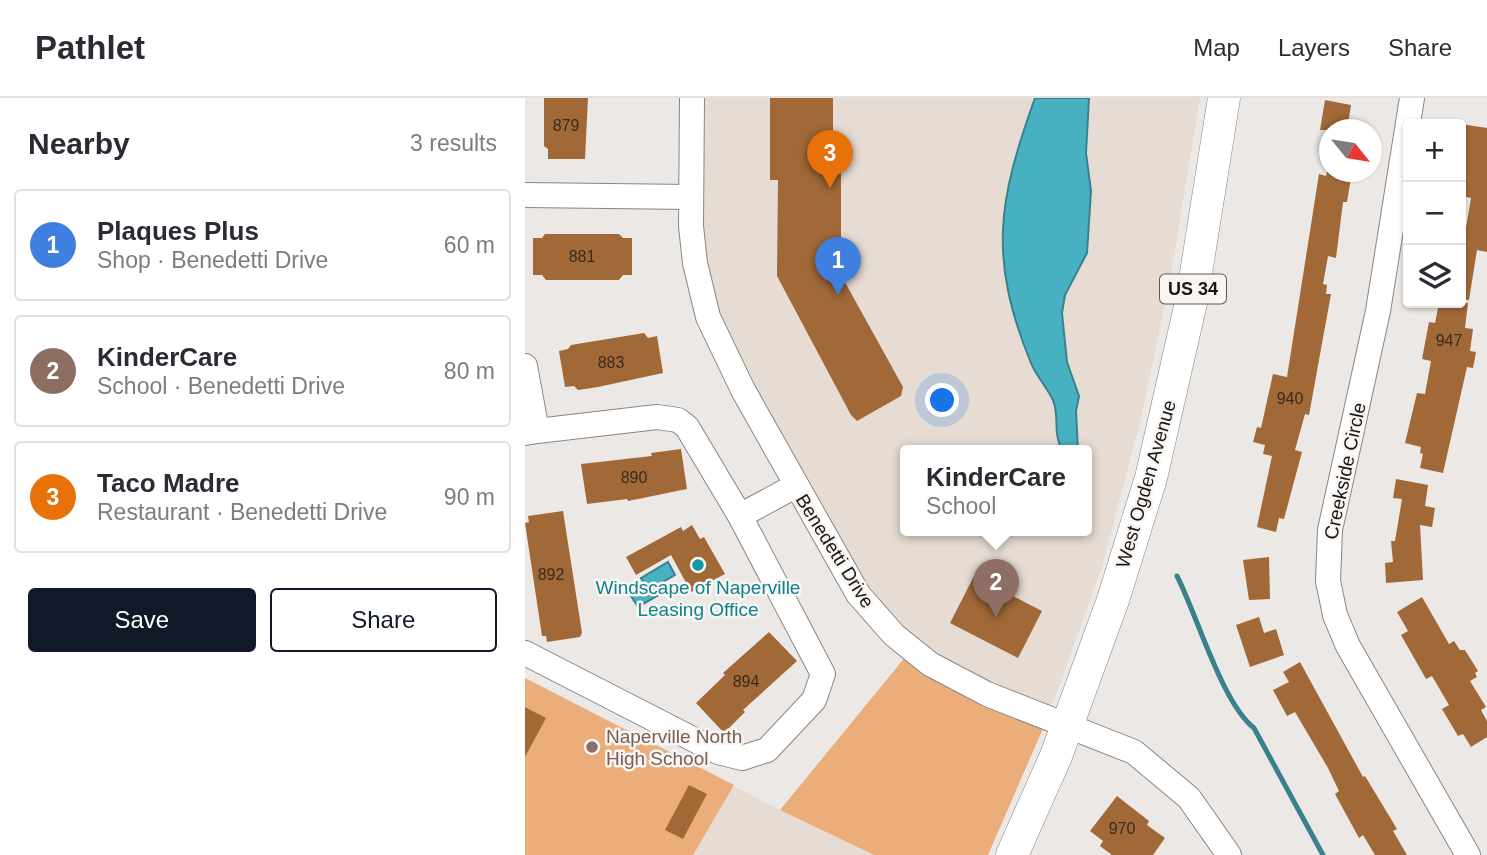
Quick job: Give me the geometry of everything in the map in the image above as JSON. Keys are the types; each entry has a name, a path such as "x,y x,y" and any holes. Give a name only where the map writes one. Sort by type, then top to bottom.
{"main road":[{"name":"West Ogden Avenue","path":"1012,855 1067,724 1113,600 1164,425 1192,298 1224,98"}],"street":[{"name":"Benedetti Drive","path":"692,98 691,197 695,264 708,317 718,343 795,486 858,594 909,649 964,684 1124,747 1155,768 1206,818 1229,855"},
{"name":"Creekside Circle","path":"1412,98 1378,311 1330,530 1328,581 1335,615 1348,646 1468,855"},
{"path":"525,195 691,197"},
{"path":"525,366 531,432 657,416 678,420 695,436 823,674 814,700 767,750 742,758 717,752 525,653"},
{"path":"740,516 795,486"}],"shaded area":[{"path":"692,98 1200,98 1171,274 1142,414 1102,567 1048,717 1007,702 880,621 706,311"},
{"path":"911,650 1048,717 988,855 874,855 780,810"},
{"name":"Naperville North High School","path":"525,678 780,810 874,855 525,855"},
{"name":"Naperville North High School","path":"525,678 734,785 693,855 525,855"}],"water":[{"path":"1035,98 1089,98 1086,153 1091,191 1087,253 1065,295 1062,313 1067,362 1079,396 1076,411 1078,445 1060,445 1055,406 1033,368 1008,292 1003,230 1006,199 1022,135"},
{"path":"668,562 675,575 658,585 662,593 638,607 631,596 646,587 641,578"}],"building":[{"path":"544,98 588,98 585,159 548,159 548,149 544,146"},
{"path":"770,98 833,98 833,143 841,144 841,275 903,387 901,396 857,421 851,415 777,276 778,180 770,180"},
{"path":"1325,100 1351,105 1349,119 1322,119"},
{"path":"1466,125 1487,128 1487,252 1477,250 1469,300 1466,300 1466,228 1471,198 1466,197"},
{"path":"1319,174 1319,182 1350,182 1347,202 1343,202 1336,258 1328,256 1323,284 1327,285 1326,294 1331,294 1309,415 1305,414 1295,450 1302,452 1284,519 1279,518 1276,532 1257,527 1272,456 1263,454 1265,445 1253,442 1257,427 1261,428 1273,374 1287,377"},
{"path":"545,234 619,234 623,238 632,238 632,275 623,275 619,280 546,280 542,275 533,275 533,238 542,238"},
{"path":"1468,303 1465,328 1473,329 1470,351 1476,352 1473,368 1467,367 1443,473 1420,468 1423,454 1420,453 1421,447 1405,443 1417,393 1425,394 1431,361 1422,359 1429,322 1435,323 1438,308 1466,308"},
{"path":"644,333 648,338 657,336 663,373 578,390 574,386 565,387 559,351 568,349 571,345"},
{"path":"681,449 687,489 628,501 587,504 581,464 652,456 651,453"},
{"path":"1396,479 1428,485 1425,506 1435,508 1432,527 1420,525 1423,580 1386,583 1385,563 1393,562 1391,541 1395,541 1402,499 1393,498"},
{"path":"563,511 582,633 580,637 547,642 546,636 542,636 525,523 529,522 528,516"},
{"name":"Windscape of Naperville Leasing Office","path":"692,525 700,539 704,537 725,574 691,592 671,555 636,575 626,557 681,527 683,531"},
{"path":"1269,557 1270,599 1249,600 1243,560"},
{"path":"974,576 1042,611 1018,658 950,623"},
{"path":"1422,597 1449,644 1454,641 1460,650 1465,650 1478,671 1475,673 1477,677 1470,681 1486,707 1481,710 1487,721 1487,737 1471,747 1463,734 1458,736 1442,709 1449,705 1432,676 1426,679 1401,635 1408,631 1397,612"},
{"path":"1259,617 1264,633 1276,629 1284,655 1250,667 1236,625"},
{"path":"769,632 797,661 743,710 745,712 724,733 696,703 725,675 723,673"},
{"path":"1300,662 1363,777 1365,776 1397,829 1393,831 1407,855 1375,855 1363,835 1359,838 1335,794 1339,791 1328,768 1295,712 1287,716 1273,690 1289,682 1283,672"},
{"path":"525,707 546,718 525,757"},
{"path":"689,785 707,794 683,839 665,830"},
{"path":"1117,796 1149,821 1147,825 1165,838 1153,855 1112,855 1100,846 1103,841 1090,831"}],"waterway":[{"path":"1177,576 1231,699 1254,728 1323,855"}],"place":[{"name":"Taco Madre","path":"830,188"},
{"name":"Plaques Plus","path":"838,295"},
{"name":"Windscape of Naperville Leasing Office","path":"698,565"},
{"name":"KinderCare","path":"996,617"},
{"name":"Naperville North High School","path":"592,747"}]}
